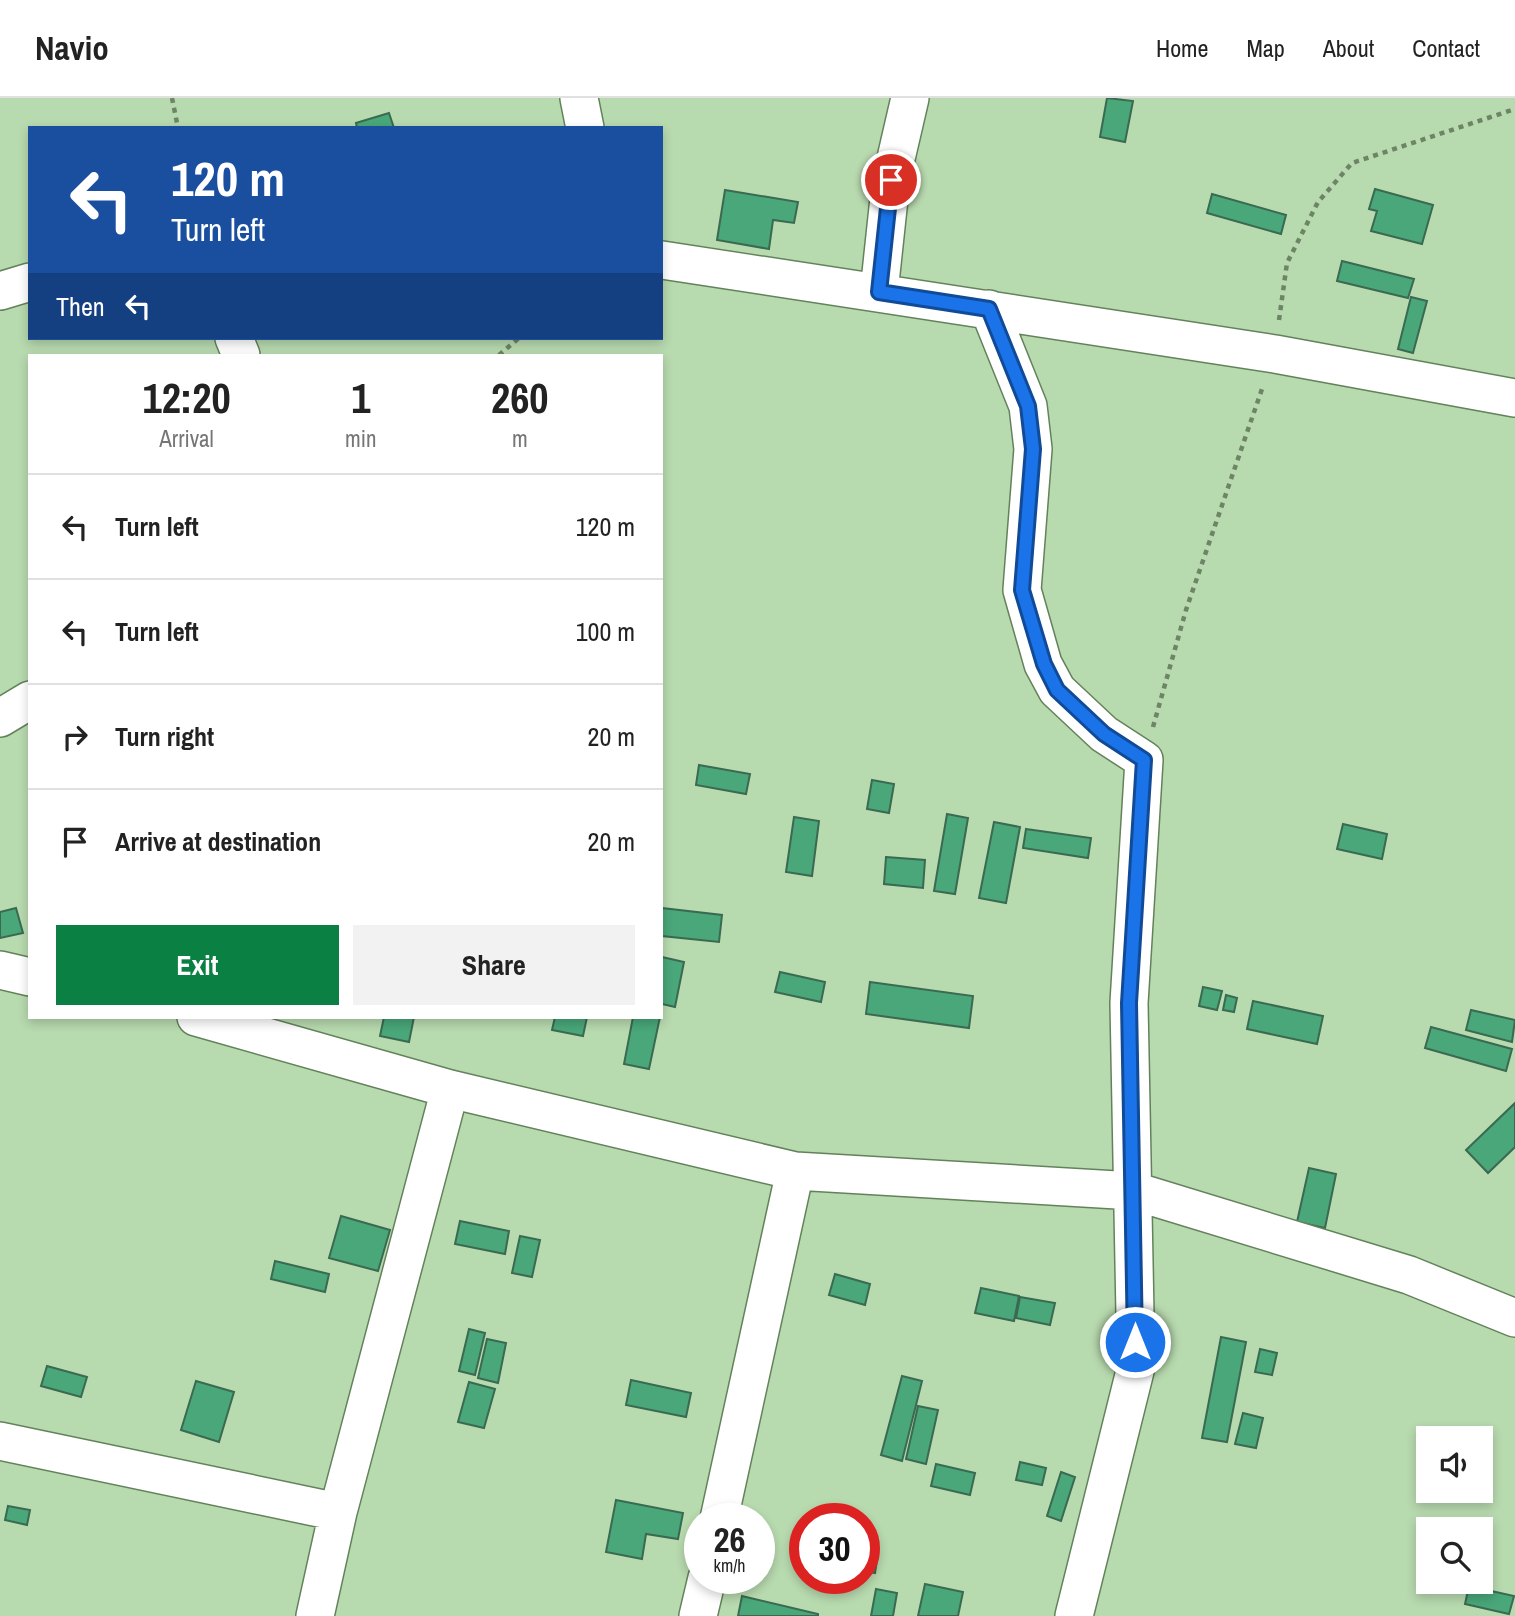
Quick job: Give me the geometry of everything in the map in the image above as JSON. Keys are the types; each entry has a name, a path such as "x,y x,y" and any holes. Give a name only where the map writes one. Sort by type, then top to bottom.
{"street":[{"path":"579,98 585,126"},
{"path":"879,292 891,180 910,98"},
{"path":"663,260 1275,354 1515,398"},
{"path":"0,291 28,283"},
{"path":"989,309 1028,406 1033,449 1022,590 1044,664 1057,690 1104,734 1144,760 1129,1003 1136,1367 1074,1616"},
{"path":"0,718 28,701"},
{"path":"0,970 28,977"},
{"path":"203,1019 450,1089 795,1171 1134,1191 1409,1275 1515,1318"},
{"path":"315,1616 338,1513 450,1089"},
{"path":"722,1503 795,1171"},
{"path":"0,1441 338,1513"},
{"path":"698,1616 703,1594"}],"path":[{"path":"172,98 178,126"},
{"path":"1144,760 1186,610 1275,354 1287,263 1318,202 1352,163 1515,108"},
{"path":"500,354 517,340"}],"building":[{"path":"1107,98 1133,101 1125,142 1100,137"},
{"path":"389,113 393,126 357,126 356,123"},
{"path":"1375,189 1433,205 1422,244 1371,231 1377,211 1369,209"},
{"path":"725,190 798,202 794,223 773,220 769,249 717,240"},
{"path":"1212,194 1286,215 1281,234 1207,213"},
{"path":"1342,261 1414,279 1408,298 1337,281"},
{"path":"1411,297 1427,301 1413,353 1398,349"},
{"path":"699,765 750,774 746,794 696,785"},
{"path":"872,780 894,784 889,813 867,809"},
{"path":"947,814 968,818 955,894 934,891"},
{"path":"794,817 819,821 812,876 786,872"},
{"path":"994,822 1020,827 1006,903 979,898"},
{"path":"1343,824 1387,834 1382,859 1337,849"},
{"path":"1026,829 1091,838 1088,858 1023,848"},
{"path":"886,857 925,860 923,888 884,884"},
{"path":"16,908 23,933 0,938 0,912"},
{"path":"663,908 722,915 719,942 663,936"},
{"path":"663,957 684,962 675,1007 663,1004"},
{"path":"780,972 825,982 821,1002 775,992"},
{"path":"870,982 973,996 969,1028 866,1014"},
{"path":"1203,987 1222,991 1217,1010 1199,1006"},
{"path":"1226,995 1237,998 1234,1012 1223,1010"},
{"path":"1253,1001 1323,1016 1317,1044 1247,1029"},
{"path":"1471,1010 1515,1020 1512,1042 1466,1030"},
{"path":"384,1019 414,1019 409,1042 380,1036"},
{"path":"555,1019 587,1019 583,1036 552,1030"},
{"path":"633,1019 660,1019 649,1069 624,1064"},
{"path":"1431,1027 1512,1049 1506,1071 1425,1048"},
{"path":"1515,1103 1515,1147 1488,1173 1466,1150"},
{"path":"1309,1168 1336,1174 1325,1228 1297,1222"},
{"path":"341,1216 390,1230 378,1271 329,1258"},
{"path":"460,1221 509,1231 505,1254 455,1244"},
{"path":"520,1236 540,1240 532,1277 512,1273"},
{"path":"275,1261 329,1274 325,1292 271,1279"},
{"path":"835,1274 870,1284 865,1305 829,1295"},
{"path":"981,1288 1019,1296 1014,1321 975,1313"},
{"path":"1020,1297 1055,1303 1050,1325 1016,1318"},
{"path":"469,1329 485,1333 475,1375 459,1371"},
{"path":"1221,1337 1246,1342 1227,1442 1202,1438"},
{"path":"487,1339 506,1343 498,1383 478,1378"},
{"path":"1260,1349 1277,1353 1272,1375 1255,1372"},
{"path":"47,1366 87,1377 81,1397 41,1386"},
{"path":"902,1376 922,1381 902,1461 881,1455"},
{"path":"631,1380 691,1393 686,1417 626,1405"},
{"path":"196,1381 234,1392 219,1442 181,1430"},
{"path":"469,1382 495,1389 484,1428 458,1422"},
{"path":"918,1406 938,1410 926,1464 906,1459"},
{"path":"1243,1413 1263,1418 1256,1448 1235,1444"},
{"path":"1020,1462 1046,1468 1042,1485 1016,1480"},
{"path":"936,1464 975,1473 970,1495 931,1486"},
{"path":"1061,1472 1075,1477 1061,1521 1047,1516"},
{"path":"616,1500 683,1513 678,1539 646,1534 642,1559 606,1552"},
{"path":"8,1506 30,1510 27,1525 5,1520"},
{"path":"925,1584 963,1592 958,1616 918,1616"},
{"path":"880,1590 897,1593 893,1616 871,1616 875,1594 880,1594"},
{"path":"1493,1591 1514,1596 1509,1614 1465,1604 1467,1594 1493,1594"},
{"path":"742,1596 818,1614 818,1616 738,1616"}],"route":[{"path":"891,180 879,292 989,309 1012,360 1028,406 1033,449 1022,590 1044,664 1057,690 1104,734 1144,760 1129,1003 1135,1342"}]}
